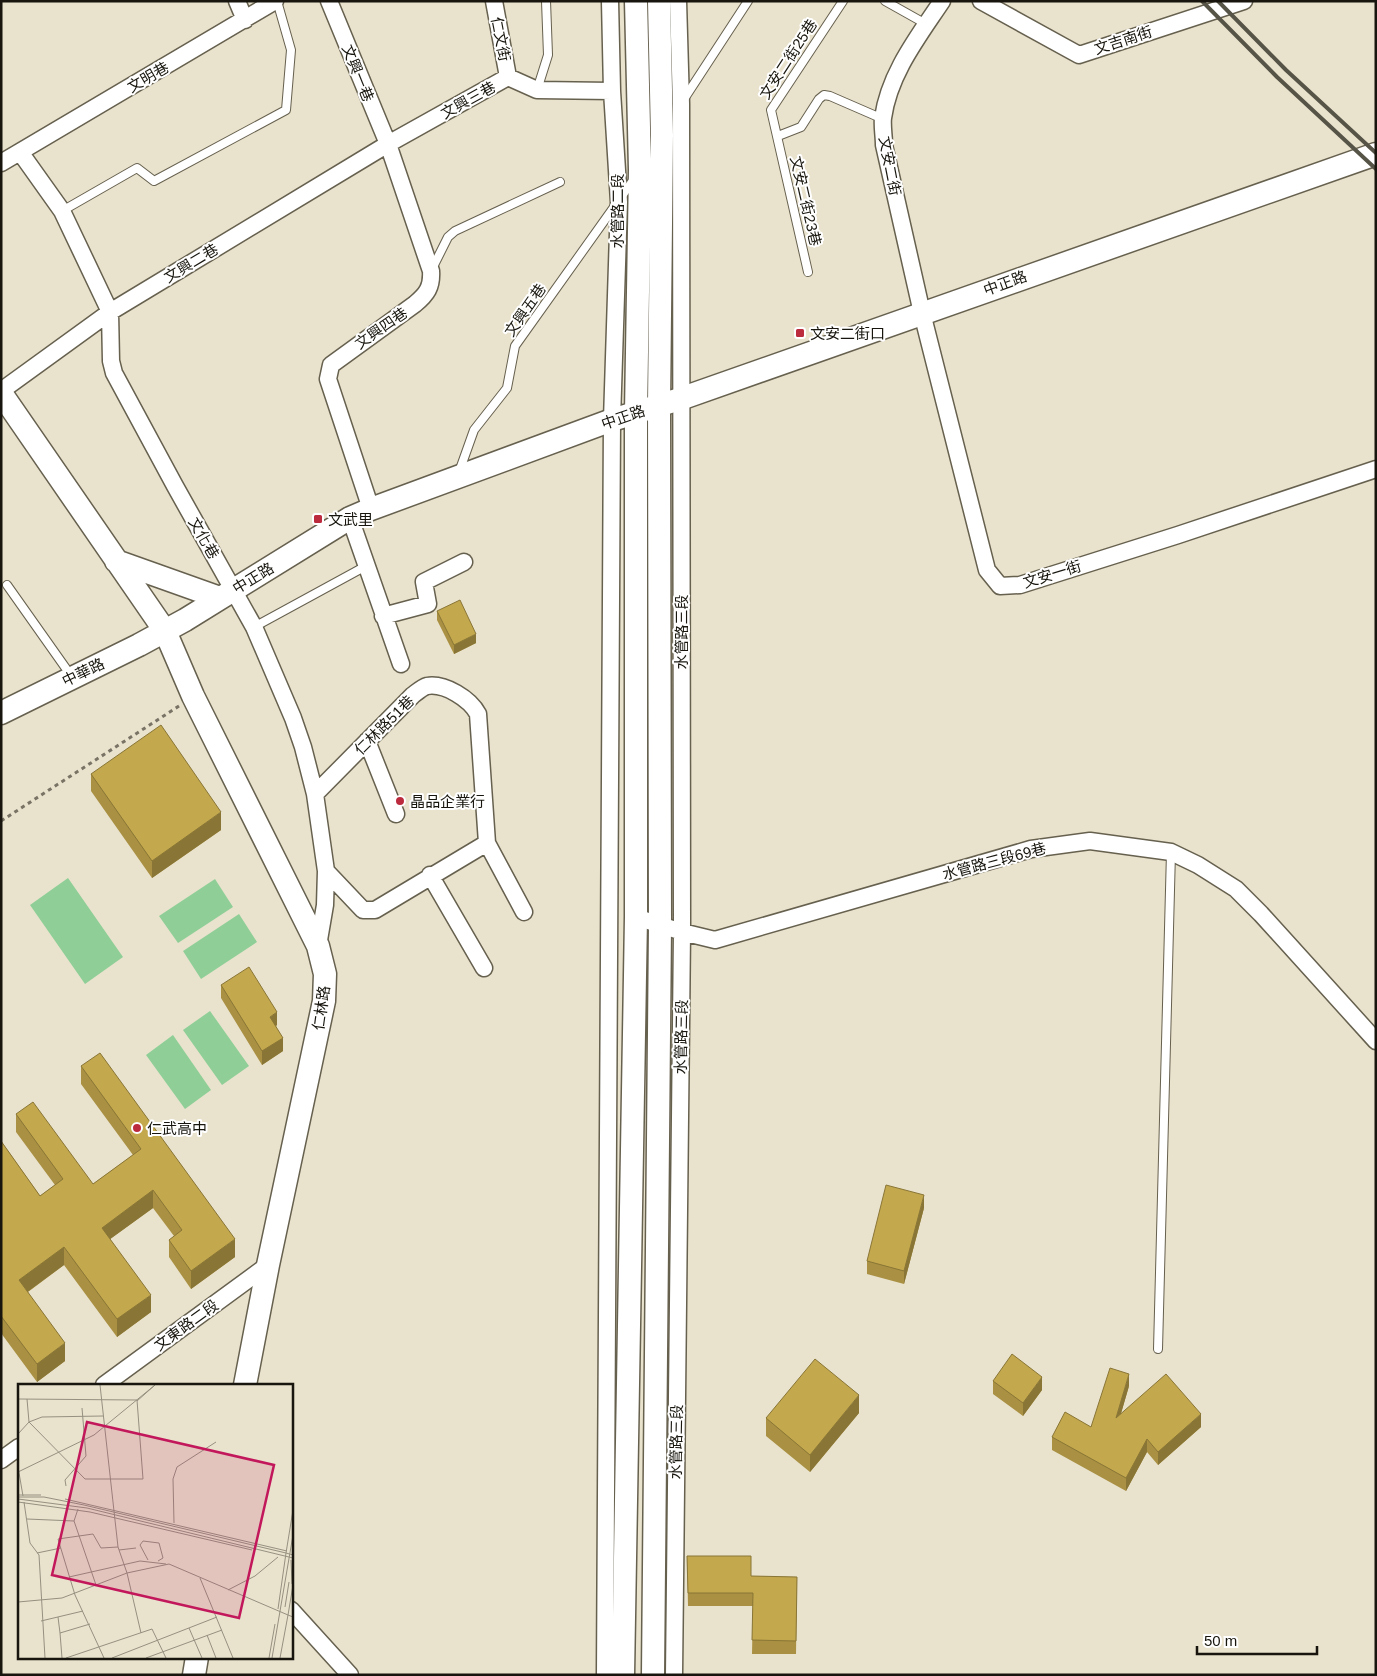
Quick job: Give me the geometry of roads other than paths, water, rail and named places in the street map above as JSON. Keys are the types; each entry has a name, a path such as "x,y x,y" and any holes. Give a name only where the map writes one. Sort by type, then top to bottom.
{"street":[{"path":"237,1 245,20"},
{"name":"文明巷","path":"1,163 276,1"},
{"name":"文興一巷","path":"329,1 388,144"},
{"name":"仁文街","path":"494,1 508,77"},
{"name":"水管路二段","path":"610,1 612,91 619,202 612,420"},
{"name":"水管路二段","path":"636,1 651,152 670,402"},
{"name":"水管路二段","path":"636,412 659,1"},
{"path":"670,402 681,104 678,1"},
{"name":"文安二街","path":"922,313 884,144 883,119 888,94 901,64 942,1"},
{"name":"文吉南街","path":"981,1 1079,54 1244,1"},
{"name":"文興三巷","path":"388,144 508,77 537,90 612,91"},
{"path":"388,144 431,271"},
{"name":"文興二巷","path":"1,392 110,312 388,144"},
{"name":"文化巷","path":"20,152 62,211 110,312 111,361 114,373 175,486 227,594 254,626 293,718 303,747 315,794 326,870 325,905 318,946"},
{"name":"中正路","path":"164,631 350,518 371,509 612,420 670,402 1376,154"},
{"name":"文興四巷","path":"371,509 328,379 330,365 404,313 427,294 431,282 431,271"},
{"name":"文安一街","path":"922,313 987,570 1000,586 1020,585 1376,469"},
{"path":"1,392 164,631"},
{"name":"水管路三段","path":"653,1675 660,926 670,402"},
{"name":"水管路三段","path":"670,402 682,932 674,1675"},
{"path":"623,1675 636,917 636,412"},
{"path":"604,1675 612,420"},
{"path":"350,518 401,664"},
{"path":"116,561 227,594"},
{"path":"383,616 428,604 424,582 464,562"},
{"name":"中華路","path":"1,713 164,631"},
{"name":"仁林路","path":"164,631 193,696 318,946 325,974 324,1001 268,1264 246,1384"},
{"name":"仁林路51巷","path":"315,794 414,695 427,686 443,688 463,697 473,705 478,714 487,843 524,912"},
{"path":"367,741 396,814"},
{"name":"水管路三段69巷","path":"636,917 660,926 715,940 1031,849 1090,841 1170,852 1198,865 1236,888 1376,1041"},
{"path":"326,870 363,910 375,910 487,843"},
{"path":"430,876 484,968"},
{"name":"文東路二段","path":"105,1384 268,1264"},
{"path":"1,1460 18,1448"},
{"path":"292,1611 350,1675"},
{"path":"194,1675 197,1658"}],"lane":[{"path":"62,211 137,168 154,181 286,110 290,50 276,1"},
{"path":"537,90 548,55 546,1"},
{"name":"文興五巷","path":"458,476 474,430 508,388 515,346 619,202 748,1"},
{"name":"文安二街25巷","path":"778,136 771,110 843,1"},
{"path":"885,1 926,24"},
{"path":"778,136 800,127 819,98 824,95 883,119"},
{"name":"文安二街23巷","path":"778,136 808,272"},
{"path":"431,271 448,237 455,232 560,182"},
{"path":"254,626 366,566"},
{"path":"7,585 72,677"},
{"path":"1158,1349 1170,852"}],"railway":[{"path":"1202,1 1277,77 1376,169"},
{"path":"1218,1 1286,70 1376,153"}],"place":[{"name":"文安二街口","path":"800,333"},
{"name":"文武里","path":"318,519"},
{"name":"晶品企業行","path":"400,801"},
{"name":"仁武高中","path":"137,1128"}]}
